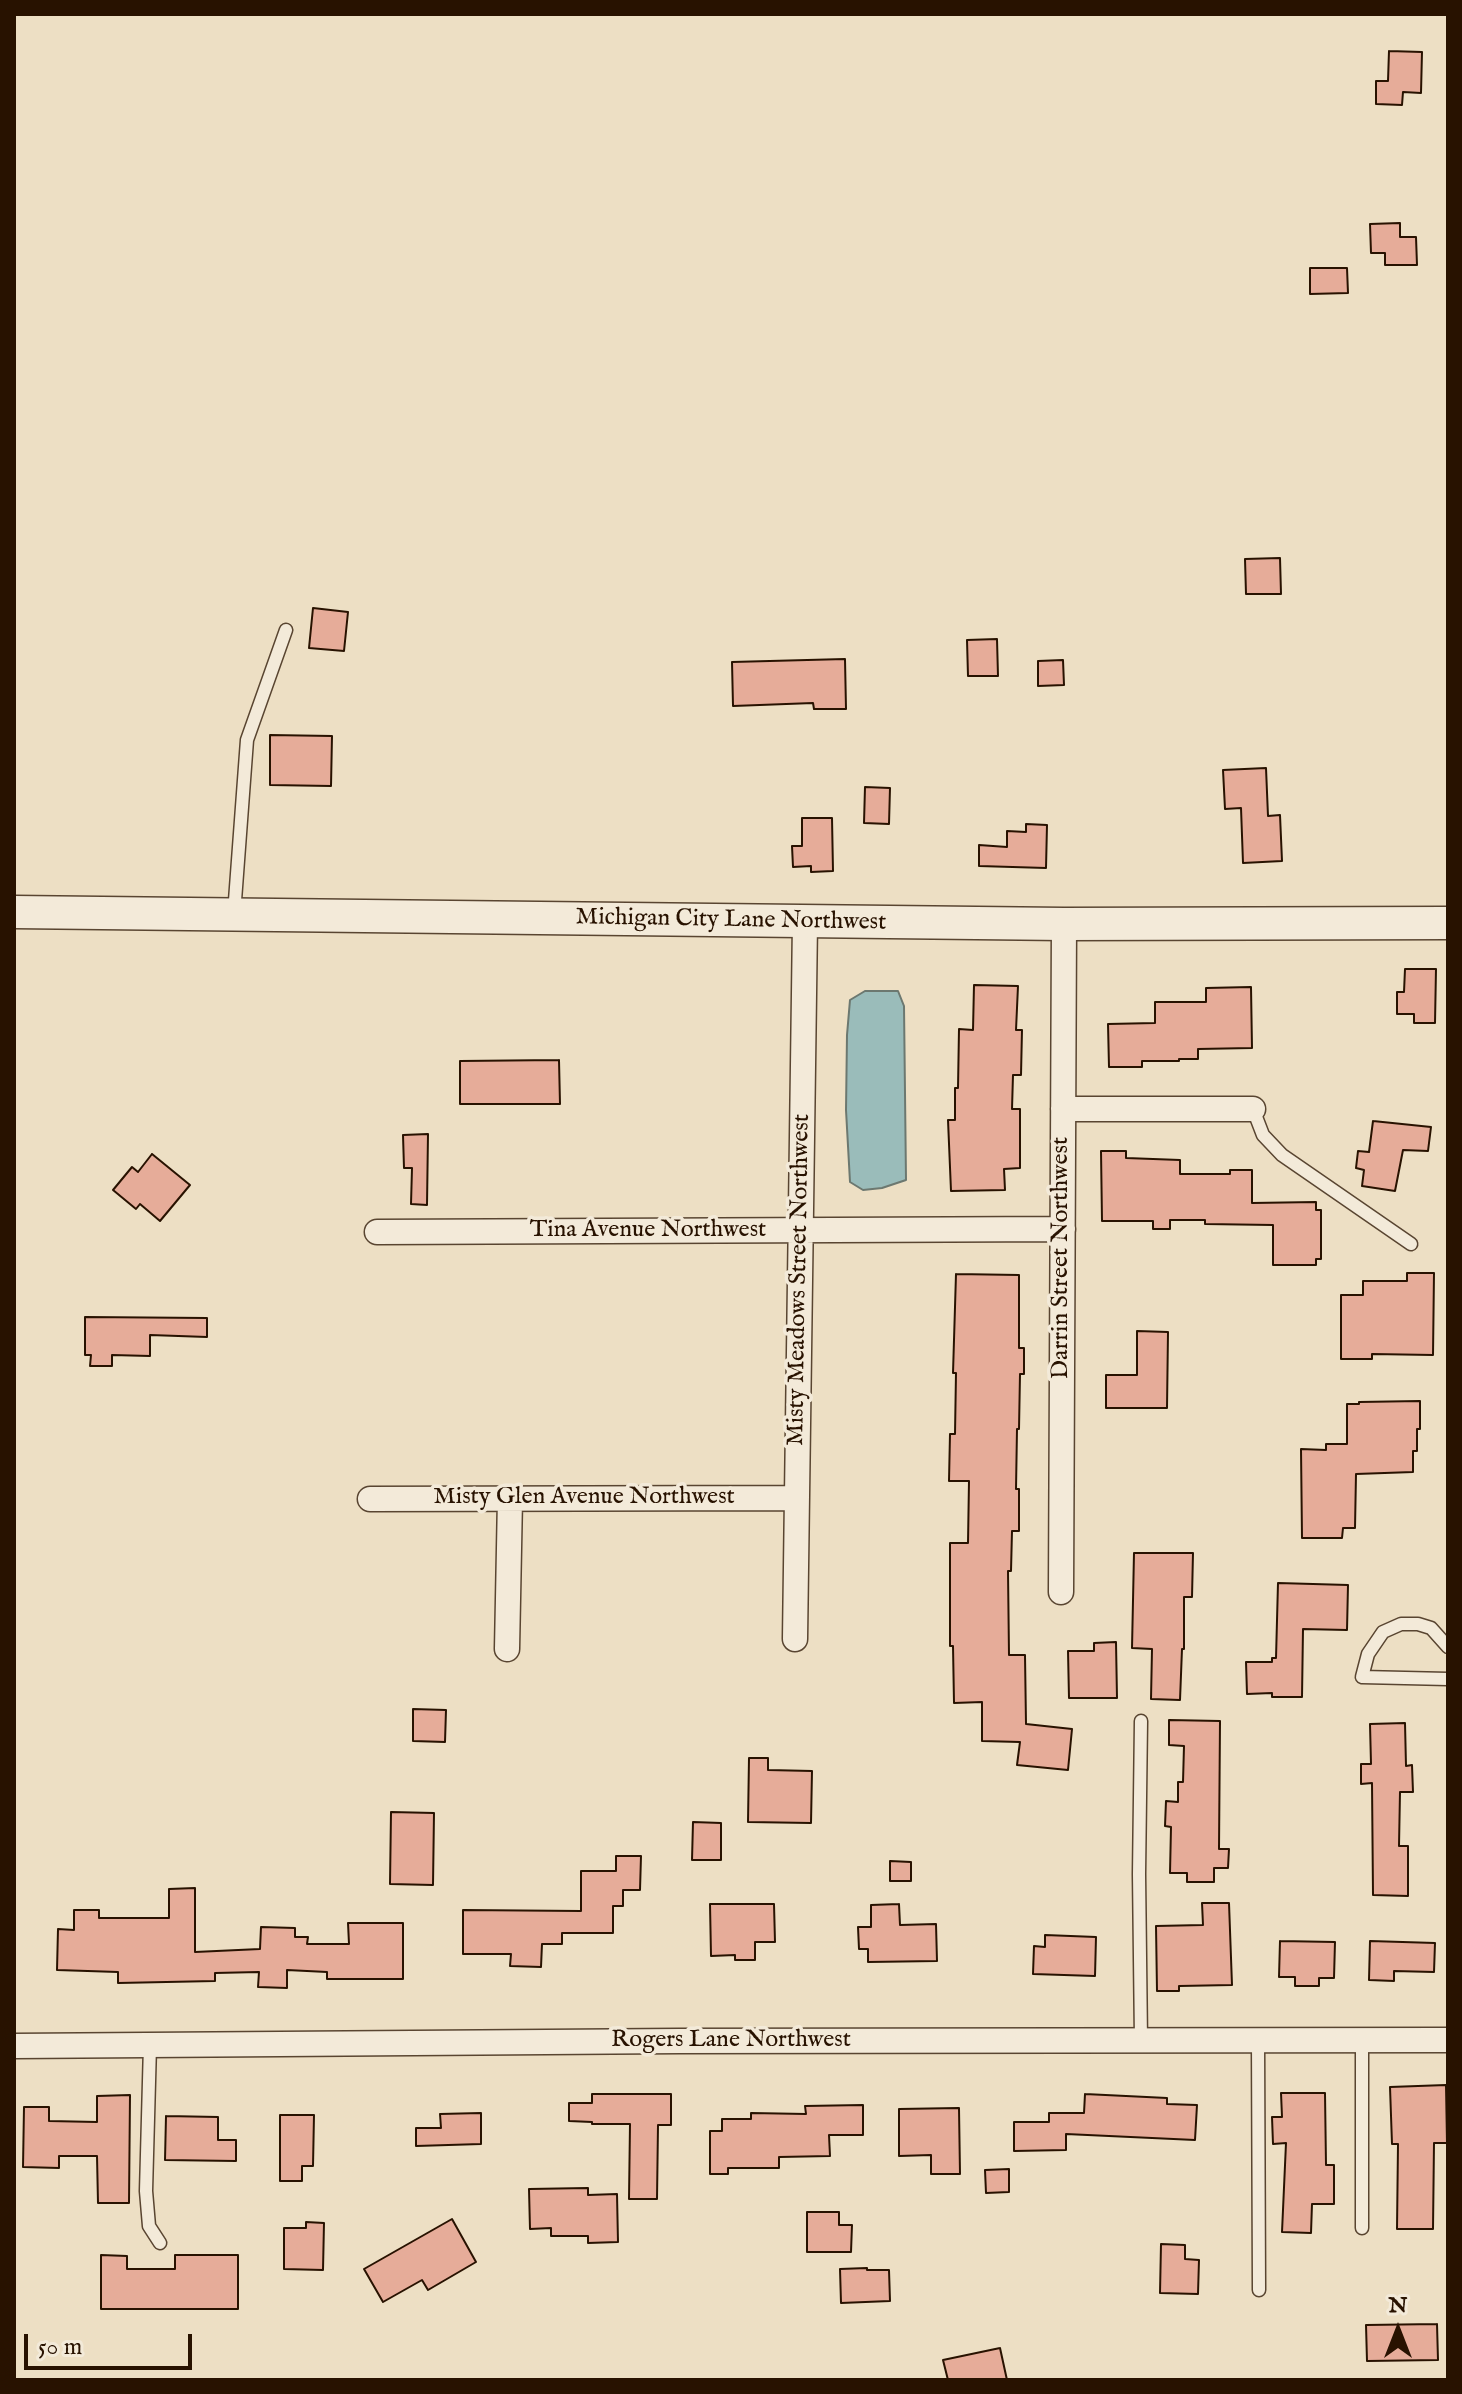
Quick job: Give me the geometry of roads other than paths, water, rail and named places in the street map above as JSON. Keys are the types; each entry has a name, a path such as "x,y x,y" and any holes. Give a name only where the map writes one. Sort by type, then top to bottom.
{"street":[{"name":"Michigan City Lane Northwest","path":"14,912 1064,924 1448,923"},
{"name":"Misty Meadows Street Northwest","path":"795,1639 805,922"},
{"name":"Darrin Street Northwest","path":"1061,1592 1064,924"},
{"path":"1063,1109 1253,1109"},
{"name":"Tina Avenue Northwest","path":"377,1232 1063,1229"},
{"path":"507,1649 510,1498"},
{"name":"Misty Glen Avenue Northwest","path":"370,1499 797,1498"},
{"name":"Rogers Lane Northwest","path":"14,2046 1448,2040"}],"lane":[{"path":"234,914 247,740 286,630"},
{"path":"1253,1109 1263,1135 1282,1155 1411,1244"},
{"path":"1448,1647 1431,1628 1401,1624 1383,1632 1368,1654 1362,1677 1448,1679"},
{"path":"1141,1721 1141,2041"},
{"path":"1258,2040 1259,2290"},
{"path":"1362,2040 1362,2228"},
{"path":"150,2045 146,2191 149,2226 160,2243"}],"water":[{"path":"865,991 898,991 904,1006 906,1180 863,1190 850,1182 846,1110 850,1000"}]}
